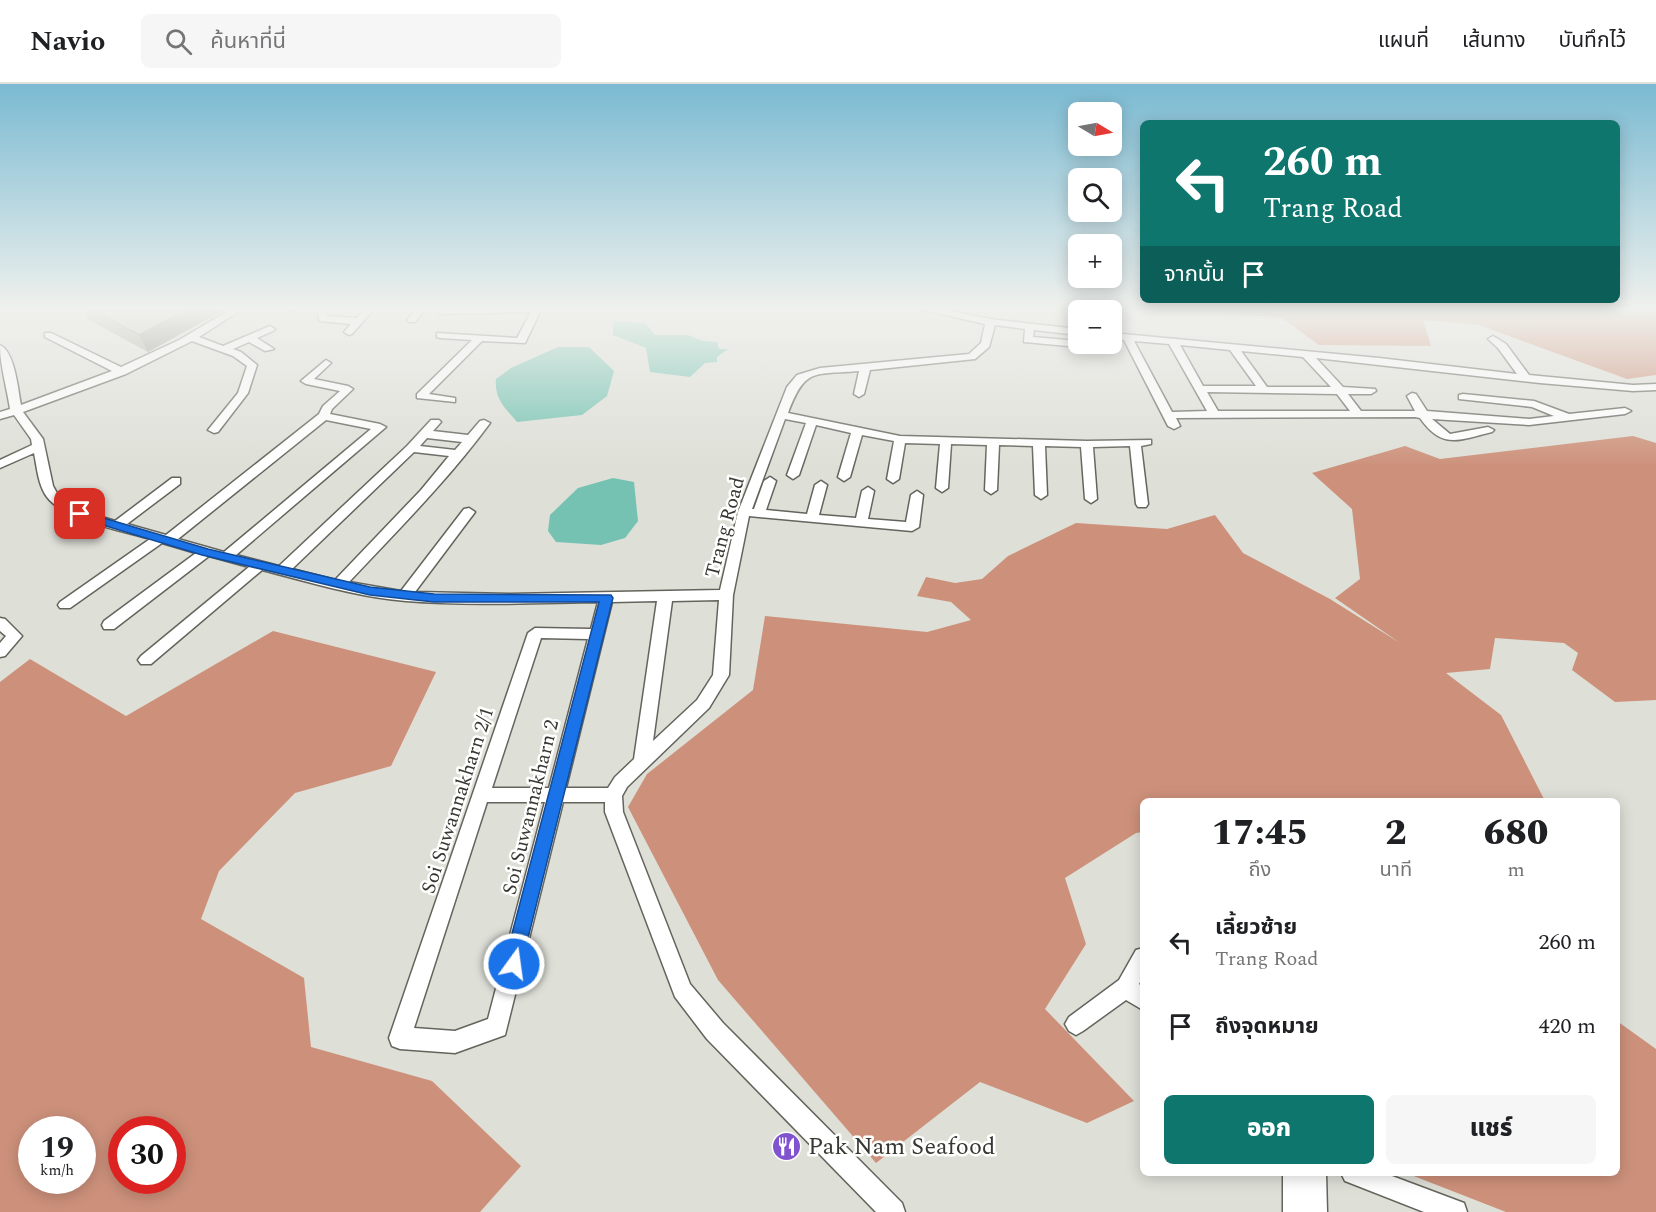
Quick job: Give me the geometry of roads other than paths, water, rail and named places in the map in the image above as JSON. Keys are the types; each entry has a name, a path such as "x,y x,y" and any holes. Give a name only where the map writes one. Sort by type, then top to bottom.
{"street":[{"path":"99,361 122,372"},
{"path":"0,416 150,361"},
{"path":"214,430 241,400 249,382 252,365 246,361"},
{"path":"451,400 421,396 457,361"},
{"name":"Trang Road","path":"16,410 38,443 47,486 53,497 80,514 163,540 259,566 338,585 404,596 510,599 726,596 744,512 792,387 801,377 820,371 932,361"},
{"path":"1139,361 1174,426"},
{"path":"1184,361 1214,414"},
{"path":"1243,361 1264,390"},
{"path":"1312,361 1339,388 1358,414"},
{"path":"1360,361 1633,388 1656,387"},
{"path":"1513,361 1525,378"},
{"path":"65,605 163,540 324,416 327,408 348,389 306,381 326,363"},
{"path":"859,394 865,367"},
{"path":"5,372 16,410"},
{"path":"1201,389 1339,388 1371,390"},
{"path":"1412,396 1432,427 1449,438 1488,430 1477,419 1463,398 1534,404 1568,417"},
{"path":"1168,415 1423,415 1529,422 1625,411"},
{"path":"781,415 900,439 1087,444 1141,442 1143,504"},
{"path":"226,557 380,427 324,416"},
{"path":"793,475 812,421"},
{"path":"282,571 411,448 435,422"},
{"path":"338,585 425,494 484,423"},
{"path":"844,477 858,430"},
{"path":"424,434 471,439"},
{"path":"893,479 900,439"},
{"path":"942,488 946,439"},
{"path":"991,490 993,440"},
{"path":"1039,442 1041,495"},
{"path":"0,453 38,443"},
{"path":"0,464 38,443"},
{"path":"1087,444 1091,499"},
{"path":"411,448 458,454"},
{"path":"117,526 176,481"},
{"path":"759,513 770,481"},
{"path":"812,518 821,485"},
{"path":"861,523 868,491"},
{"path":"744,512 912,527 916,495"},
{"path":"404,596 469,512"},
{"path":"110,625 206,552"},
{"path":"146,660 259,566"},
{"path":"726,596 721,675 717,685 693,715 621,782 613,795 614,812 682,990 715,1031 893,1212"},
{"path":"642,761 666,597"},
{"name":"Soi Suwannakharn 2","path":"400,1038 455,1042 497,1027 606,598"},
{"path":"0,623 15,636 0,652"},
{"name":"Soi Suwannakharn 2/1","path":"400,1038 483,795 535,633 597,634"},
{"path":"483,795 613,795"},
{"path":"1076,1024 1126,987 1140,962"},
{"path":"1126,987 1140,998"},
{"path":"1295,1176 1295,1212"},
{"path":"1314,1176 1315,1212"},
{"path":"1361,1176 1455,1212"}],"water":[{"path":"527,361 603,361 614,371 607,396 582,415 517,422 499,397 496,386 496,379 511,368"},
{"path":"648,361 717,361 705,363 690,377 650,372"},
{"path":"613,478 634,482 638,521 625,538 601,545 556,542 548,531 550,515 578,488"}],"place":[{"name":"Pak Nam Seafood","path":"787,1146"}]}
